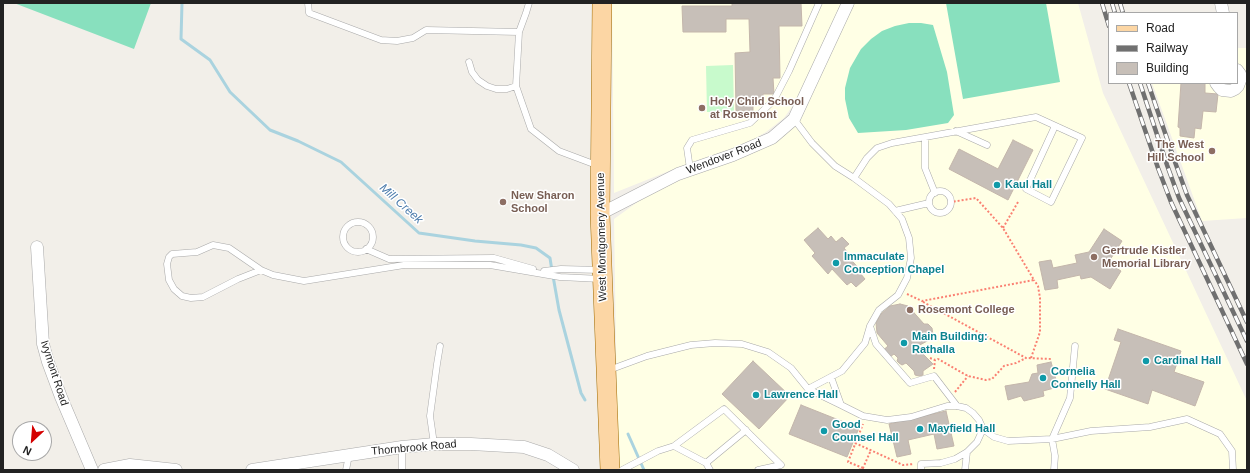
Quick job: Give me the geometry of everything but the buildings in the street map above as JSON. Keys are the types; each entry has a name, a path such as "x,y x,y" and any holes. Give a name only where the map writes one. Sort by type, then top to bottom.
{"main road":[{"name":"West Montgomery Avenue","path":"602,3 600,214 602,275 606,372 618,470"}],"street":[{"name":"Wendover Road","path":"600,214 678,174 772,138 794,119 848,3"},
{"path":"1217,84 1222,90 1231,91 1235,89 1241,78 1238,72"},
{"name":"Ivymont Road","path":"38,247 43,344 61,397 92,470"},
{"name":"Thornbrook Road","path":"252,470 402,447 434,444 471,444 524,447 548,455 572,470"},
{"path":"104,470 130,464 176,470"}],"lane":[{"path":"308,3 309,13 381,40 397,41 413,38 426,30 519,32"},
{"path":"529,3 519,32 516,86 531,129 559,152 601,167"},
{"path":"690,169 687,148 692,140 750,123 774,100 819,3"},
{"path":"469,62 472,72 478,80 487,86 496,89 507,89 516,86"},
{"path":"854,178 867,158 877,148 892,143 1036,117 1082,138 1051,202 1026,189 1055,126"},
{"path":"794,119 812,143 836,166 889,204 902,219 909,238 911,258 907,278 898,295 879,310 870,326 865,343 842,371 808,390"},
{"path":"956,131 987,144"},
{"path":"925,137 925,168 935,193"},
{"path":"939,192 947,194 951,202 948,210 940,213 932,211 929,199 935,193 939,192"},
{"path":"895,211 929,203"},
{"path":"366,249 372,242 371,229 359,221 346,227 343,235 345,244 348,248 357,252 366,249 390,259 494,258 546,272 561,269 580,269 602,275"},
{"path":"261,270 238,279 203,297 191,298 182,296 174,289 169,280 167,264 169,257 172,254 197,252 213,245 229,248 261,270 304,281 404,265 490,265 560,277 602,275"},
{"path":"870,326 876,344 910,383 934,376 957,406"},
{"path":"606,372 648,356 691,345 715,343 742,344 768,352 791,368 808,390 866,417 887,420 912,417 947,406 957,406 966,408 973,413 979,420 983,429 994,437 1008,441 1052,439 1091,431 1150,426 1187,419 1220,434 1232,451 1233,470"},
{"path":"434,444 430,416 440,346"},
{"path":"1054,470 1055,456 1052,439 1070,398 1075,346"},
{"path":"832,377 841,405"},
{"path":"618,470 658,451 674,446 724,409 781,465 758,470"},
{"path":"921,467 955,459 967,452 977,442 983,429"},
{"path":"706,463 746,430"},
{"path":"674,446 706,463 710,470"},
{"path":"402,447 402,470"},
{"path":"965,470 967,452"},
{"path":"346,470 349,455"}],"path":[{"path":"951,202 976,198 1003,228 1038,286 1040,298 1040,332 1031,358"},
{"path":"1003,228 1018,202"},
{"path":"922,301 1034,280"},
{"path":"900,290 1026,358"},
{"path":"930,358 935,360 938,359 968,376 986,380 992,378 1004,366 1016,363 1026,358 1052,359"},
{"path":"951,397 968,376"},
{"path":"863,468 848,462 866,417"},
{"path":"855,443 904,465 921,467"},
{"path":"859,470 863,468 871,450"}],"shaded area":[{"name":"Holy Child School at Rosemont","path":"612,3 842,3 798,98 784,118 766,132 745,144 679,167 614,193"},
{"name":"Rosemont College","path":"855,3 1078,3 1103,93 1247,401 1247,470 618,470 614,219 639,201 671,184 707,169 745,157 771,144 792,129 802,117 847,16"},
{"name":"The West Hill School","path":"1238,48 1247,48 1247,218 1202,221 1152,84 1238,84"}],"green space":[{"path":"14,3 151,3 134,49"},
{"path":"946,3 1046,3 1060,82 963,99"},
{"path":"909,23 933,25 947,72 954,115 948,123 906,130 858,133 849,118 845,99 845,88 850,68 861,49 871,39 882,31"},
{"path":"733,65 734,112 707,112 706,66"}],"waterway":[{"name":"Mill Creek","path":"182,3 181,39 210,60 230,92 270,130 298,141 341,162 419,233 536,248 550,258 552,271"},
{"name":"Mill Creek","path":"553,276 559,310 581,393 585,400"},
{"name":"Mill Creek","path":"628,434 644,470"}],"railway":[{"path":"1102,3 1108,23"},
{"path":"1112,3 1115,12"},
{"path":"1120,3 1123,12"},
{"path":"1129,84 1171,202 1247,364"},
{"path":"1140,84 1179,198 1247,341"},
{"path":"1148,84 1187,195 1247,322"}],"place":[{"name":"Holy Child School at Rosemont","path":"702,108"},
{"name":"The West Hill School","path":"1212,151"},
{"name":"Kaul Hall","path":"997,185"},
{"name":"New Sharon School","path":"503,202"},
{"name":"Gertrude Kistler Memorial Library","path":"1094,257"},
{"name":"Immaculate Conception Chapel","path":"836,263"},
{"name":"Rosemont College","path":"910,310"},
{"name":"Main Building: Rathalla","path":"904,343"},
{"name":"Cardinal Hall","path":"1146,361"},
{"name":"Cornelia Connelly Hall","path":"1043,378"},
{"name":"Lawrence Hall","path":"756,395"},
{"name":"Mayfield Hall","path":"920,429"},
{"name":"Good Counsel Hall","path":"824,431"}]}
